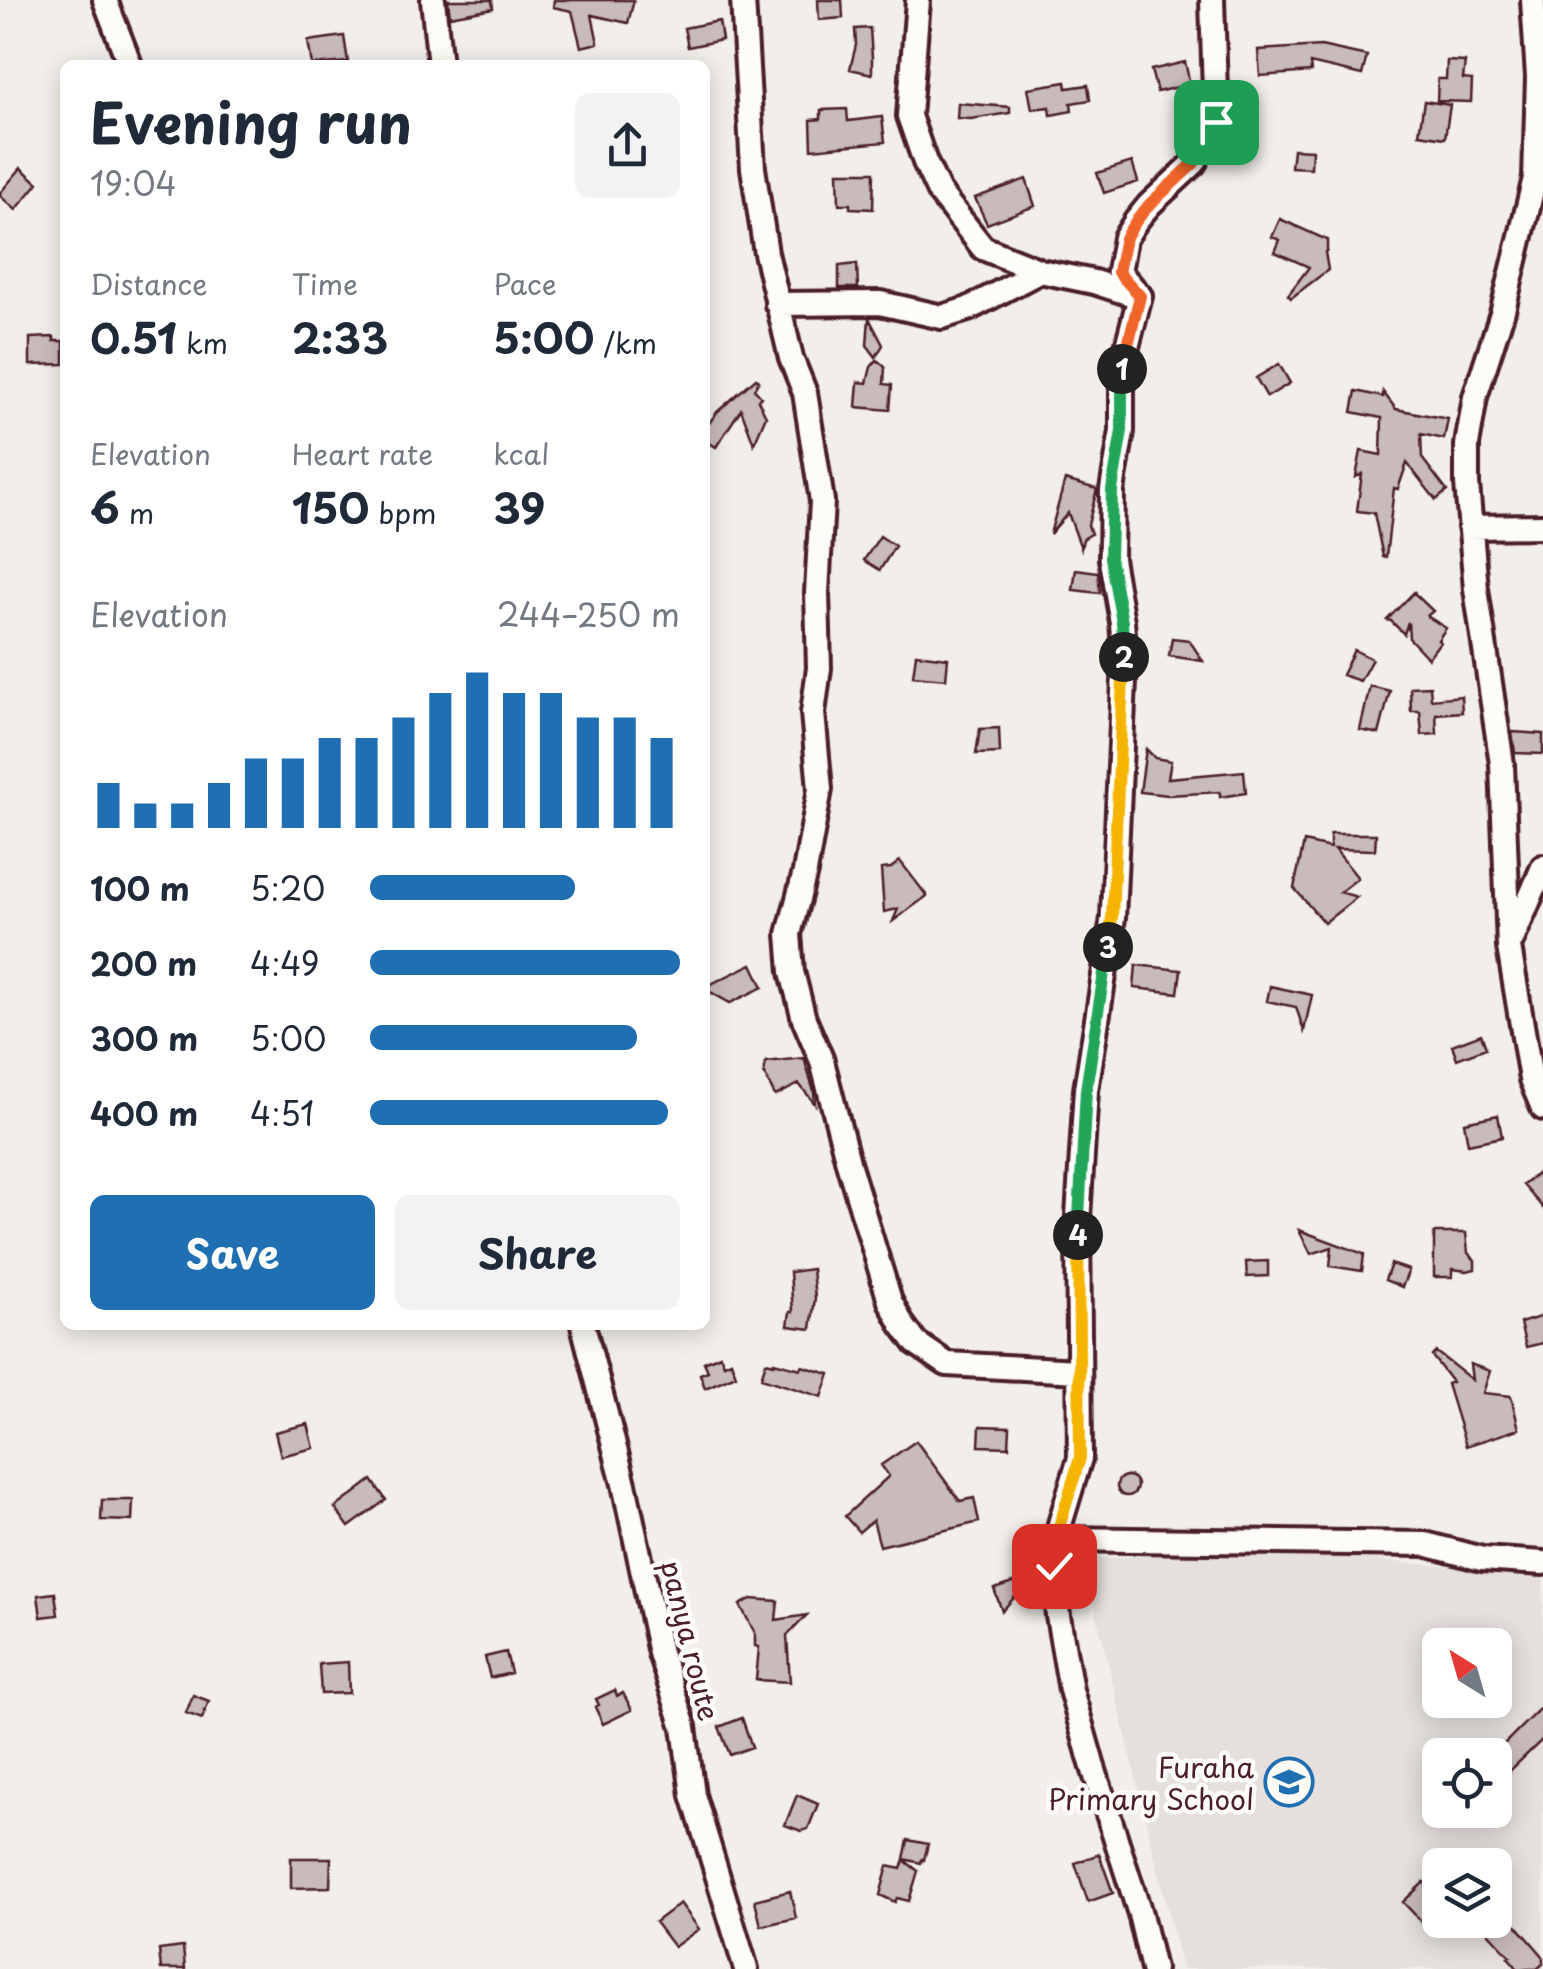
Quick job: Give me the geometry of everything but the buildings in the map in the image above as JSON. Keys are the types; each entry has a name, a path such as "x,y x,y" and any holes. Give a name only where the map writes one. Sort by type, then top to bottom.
{"street":[{"path":"105,0 128,60"},
{"path":"433,0 439,60"},
{"path":"743,0 752,168 777,304 805,393 822,501 818,668 813,713 820,789 806,872 789,934 792,972 804,1019 822,1062 890,1301 902,1324 916,1343 946,1364 1078,1371"},
{"path":"918,0 909,116 939,192 983,248 1040,271 1140,296"},
{"path":"1140,296 1118,272 1125,238 1149,205 1194,163 1216,122 1212,0"},
{"path":"1534,0 1538,77 1536,178 1504,310 1475,397 1467,445 1476,589 1502,764 1509,948 1530,1079 1543,1108"},
{"path":"777,304 880,303 942,318 968,309 1040,271"},
{"path":"1140,296 1122,366 1122,431 1112,490 1110,558 1122,622 1124,660 1112,918 1086,1090 1078,1217 1080,1458 1060,1524 1054,1566 1071,1690 1140,1914 1152,1969"},
{"path":"1470,528 1543,526"},
{"path":"1509,948 1543,867"},
{"name":"panya route","path":"584,1330 624,1484 660,1653 684,1727 693,1796 746,1969"},
{"path":"1058,1539 1425,1544 1482,1559 1543,1562"}],"shaded area":[{"name":"Furaha Primary School","path":"1264,1550 1543,1575 1543,1969 1182,1969 1083,1559"}],"place":[{"name":"Furaha Primary School","path":"1289,1782"}],"route":[{"path":"1054,1566 1060,1524 1080,1458 1078,1217 1086,1090 1112,918 1120,788 1124,660 1122,622 1110,558 1112,490 1122,431 1122,366 1140,296 1118,272 1125,238 1136,221 1194,163 1216,122"}]}
